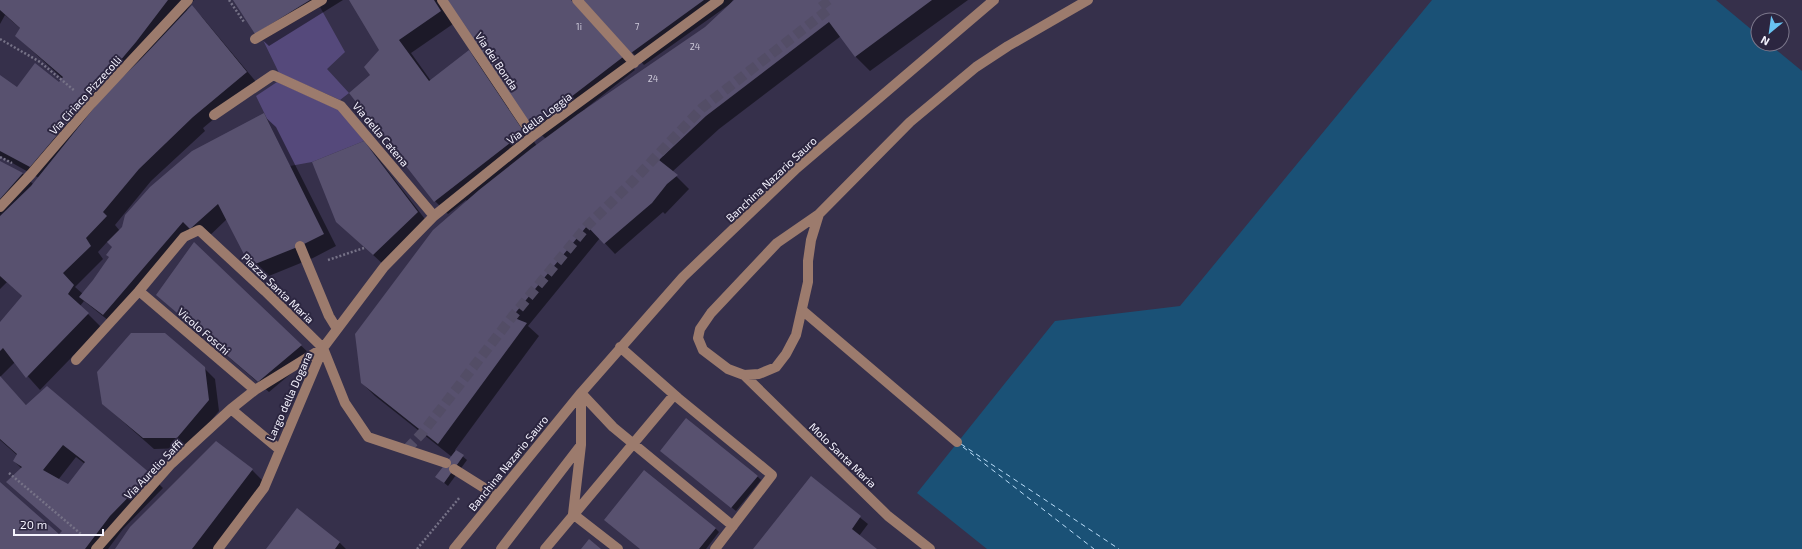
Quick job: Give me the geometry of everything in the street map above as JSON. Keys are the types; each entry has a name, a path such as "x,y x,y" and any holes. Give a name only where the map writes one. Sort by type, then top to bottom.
{"street":[{"name":"Via Ciriaco Pizzecolli","path":"0,207 91,104 188,0"},
{"path":"255,39 322,0"},
{"name":"Via dei Bonda","path":"442,0 533,136"},
{"path":"577,0 634,63"},
{"name":"Via della Loggia","path":"337,329 384,267 434,216 533,136 719,0"},
{"name":"Banchina Nazario Sauro","path":"454,549 581,393 683,277 797,168 994,0"},
{"path":"819,214 811,240 808,261 808,282 802,310 796,335 786,354 776,366 759,374 744,375 728,369 703,350 698,338 700,328 710,313 777,243 819,214 910,122 976,67 1008,46 1088,0"},
{"name":"Via della Catena","path":"214,115 273,75 341,106 434,216"},
{"name":"Piazza Santa Maria","path":"139,291 184,237 199,230 265,291 323,348"},
{"name":"Piazza Santa Maria","path":"300,246 326,309 337,329"},
{"path":"76,360 139,291"},
{"name":"Vicolo Foschi","path":"139,291 255,390"},
{"path":"802,310 957,442"},
{"path":"323,348 337,329"},
{"path":"620,347 674,396 772,475 716,549"},
{"name":"Largo della Dogana","path":"323,348 280,450 231,409 255,390 323,348"},
{"name":"Largo della Dogana","path":"323,348 345,403 368,437 450,466 497,496"},
{"name":"Molo Santa Maria","path":"744,375 888,516 930,549"},
{"path":"581,393 613,427 632,444 733,526"},
{"path":"573,514 581,445 581,393"},
{"path":"545,549 674,396"},
{"name":"Via Aurelio Saffi","path":"96,548 171,464 231,409"},
{"path":"501,549 581,445"},
{"path":"218,549 264,488 280,450"},
{"path":"573,514 618,549"}],"path":[{"path":"229,0 255,39"},
{"path":"0,39 40,62 91,104"},
{"path":"0,157 12,163"},
{"path":"9,473 96,548"},
{"path":"417,549 474,482"}],"shaded area":[{"path":"320,7 345,52 327,69 349,93 340,100 279,73 263,40"},
{"path":"277,82 339,110 364,141 312,162 290,166 256,96"}],"water":[{"path":"1432,0 1716,0 1750,28 1750,52 1779,52 1802,71 1802,549 987,549 917,493 1055,321 1180,306"}],"building":[{"path":"0,0 168,0 136,42 30,167 0,151 0,75 17,87 35,63 59,82 63,77 15,36 20,28 0,10"},
{"path":"233,0 310,0 255,34"},
{"path":"349,0 434,0 441,11 399,40 429,81 469,50 524,132 434,202 349,93 370,75 364,67 379,50"},
{"path":"446,0 571,0 623,57 532,127"},
{"path":"583,0 704,0 631,53"},
{"path":"734,0 932,0 855,57 829,22 706,116 659,160 678,175 667,184 652,203 604,244 587,226 512,317 527,323 438,444 361,383 355,334 433,230 479,190 532,148 578,114 705,27"},
{"path":"192,5 247,72 193,117 139,169 103,212 107,216 86,238 91,246 63,273 74,285 68,294 89,313 26,378 3,348 0,351 0,322 22,296 0,276 0,216 31,186 106,93 140,60"},
{"path":"264,113 324,234 300,246 250,266 218,204 190,229 183,222 103,315 79,297 109,257 106,255 112,247 107,242 122,227 125,215 150,187 192,151"},
{"path":"364,141 418,212 373,255 336,222 312,162"},
{"path":"0,161 23,173 0,199"},
{"path":"194,242 302,345 258,382 156,295"},
{"path":"131,333 165,333 205,367 209,400 177,438 143,438 102,404 97,372"},
{"path":"0,376 26,405 47,386 151,474 110,516 85,549 0,549 0,482 59,534 62,531 6,482 22,467 13,461 17,454 0,439","holes":["63,445 85,462 68,484 43,470"]},
{"path":"686,418 758,476 731,508 660,451"},
{"path":"216,441 253,469 192,549 115,549 130,527"},
{"path":"456,450 464,455 444,483 435,477"},
{"path":"644,470 716,528 699,549 640,549 604,520"},
{"path":"811,476 861,516 852,529 877,549 753,549"},
{"path":"297,508 340,542 335,549 266,549"},
{"path":"589,539 601,549 581,549"}],"ferry route":[{"path":"961,444 1119,549"},
{"path":"963,447 1094,549"}],"tunnel":[{"path":"407,449 423,432 512,317 587,226 632,182 702,108 829,9 822,0"}]}
